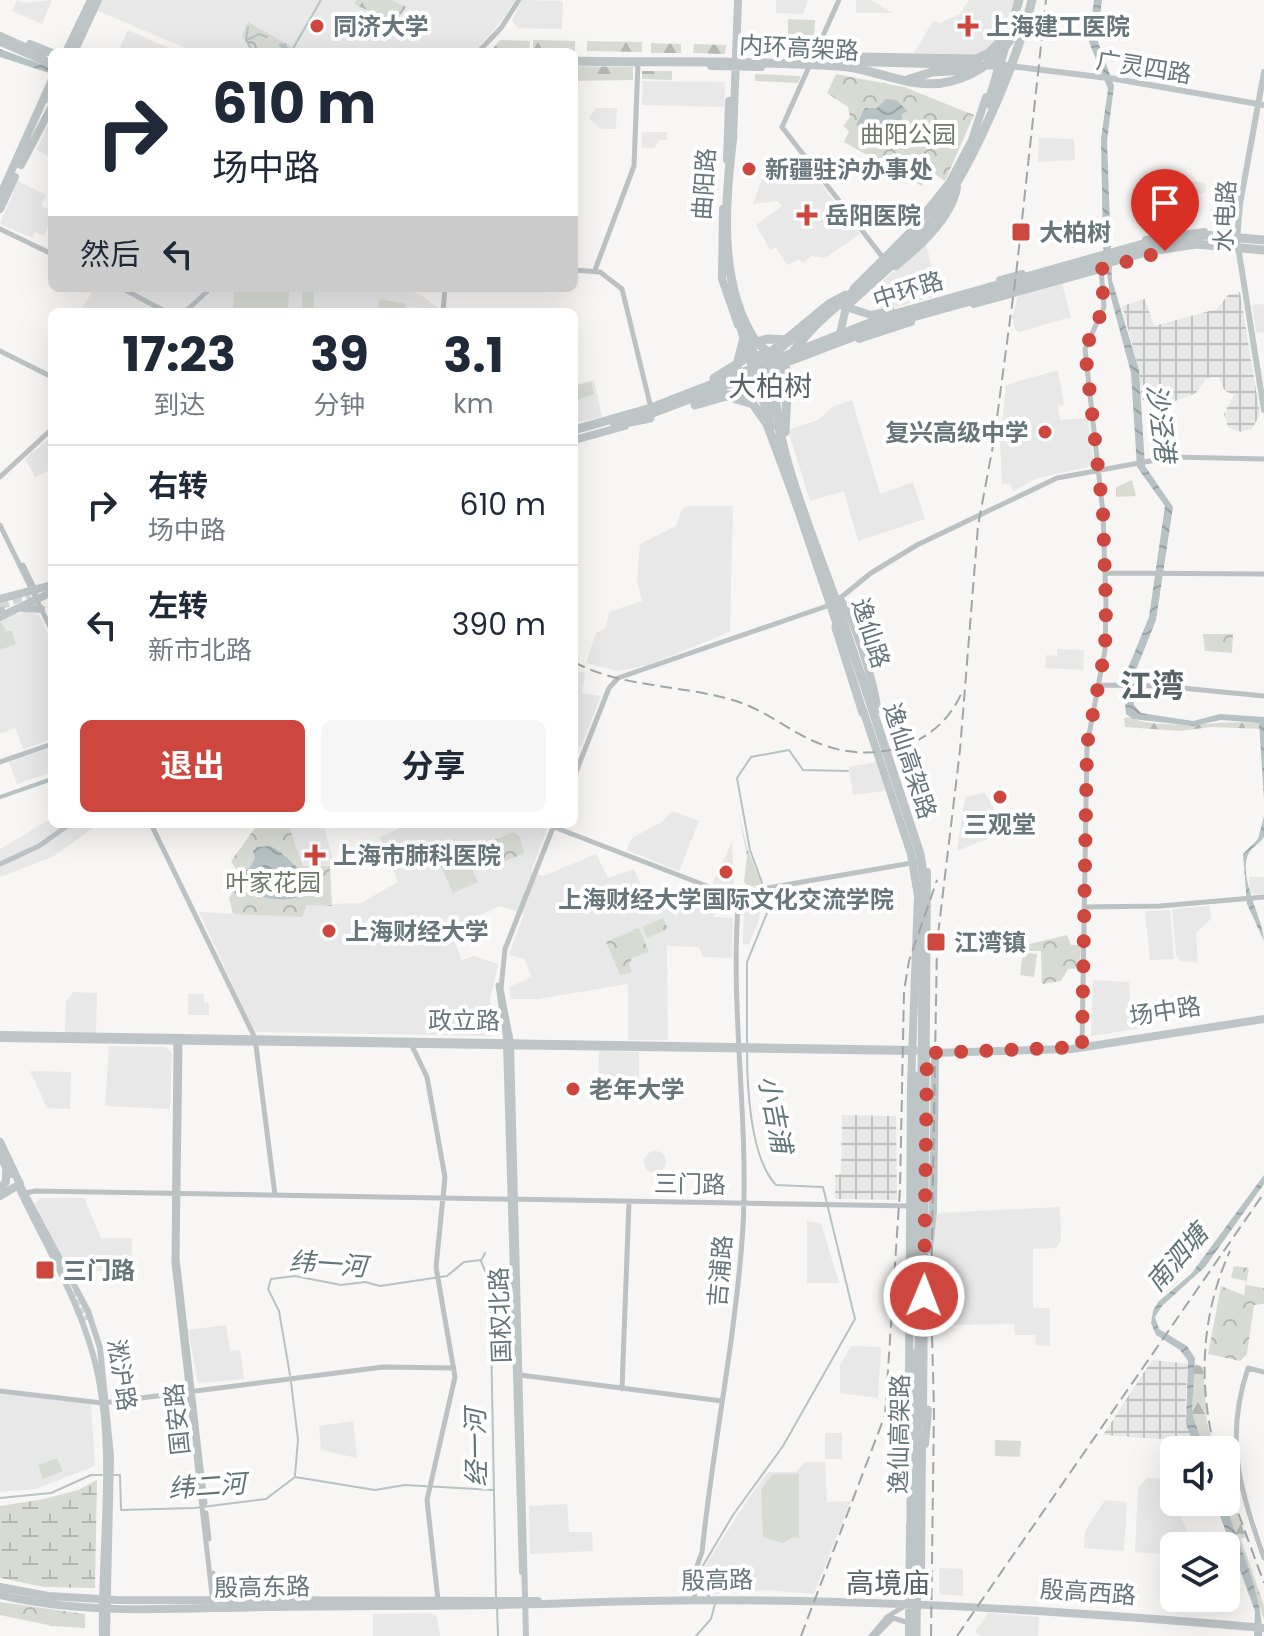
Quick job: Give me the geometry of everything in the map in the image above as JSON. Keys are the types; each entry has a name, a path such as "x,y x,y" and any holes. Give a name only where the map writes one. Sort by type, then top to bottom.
{"highway":[{"name":"内环高架路","path":"578,60 841,66 913,83 952,81 985,67 1002,51 1020,24 1026,1"},
{"name":"内环高架路","path":"578,60 849,63 918,80 952,78 982,64 998,50 1014,30 1026,1"},
{"path":"1019,45 1026,1"},
{"path":"781,61 976,59 989,53 1009,30 1026,1"},
{"name":"逸仙高架路","path":"914,1636 922,1256 924,880 920,854 779,434 772,398 792,352 920,230 954,183 984,117 1026,1"},
{"name":"逸仙高架路","path":"914,1636 915,1192 922,902 919,873 837,617 797,505 774,424 776,378 793,343 903,252 949,196 988,116 1026,1"},
{"path":"0,36 48,59"},
{"path":"857,57 956,64"},
{"path":"734,63 868,76 898,82 932,72 966,70"},
{"path":"733,136 727,257 754,339 779,359 789,376 783,419 786,438 877,709"},
{"path":"844,302 954,188"},
{"path":"611,426 760,360 829,304 844,302 886,273 930,230 954,188"},
{"path":"726,191 723,255 727,283 744,335 735,370 741,390 768,416 797,505"},
{"name":"中环路","path":"611,426 911,309 1166,238 1217,235 1264,246"},
{"name":"中环路","path":"578,432 611,426 905,320 1172,246 1264,246"},
{"path":"735,370 744,352 760,340 809,339 911,309"},
{"path":"772,398 786,376 803,362 905,320"},
{"path":"699,387 754,355 779,359"},
{"path":"611,426 726,396 746,401 768,416"},
{"path":"813,535 829,568"},
{"path":"833,581 835,603"},
{"path":"837,617 838,636 863,713"},
{"path":"915,1064 915,1192"},
{"path":"922,1256 927,1235 927,1082"},
{"path":"921,1301 923,1457"},
{"path":"911,1529 911,1399 916,1353"}],"main road":[{"path":"68,48 91,0"},
{"path":"76,48 98,0"},
{"name":"曲阳路","path":"737,0 721,244 722,279 757,371"},
{"path":"977,64 1004,42 1026,1"},
{"path":"743,323 754,348 760,352 771,351 796,338 886,265 954,188 988,122 1026,1"},
{"path":"0,36 48,52"},
{"path":"988,122 999,83 1019,45"},
{"path":"814,61 857,57"},
{"path":"841,61 857,57"},
{"path":"578,60 977,64 1006,70"},
{"path":"814,61 868,72 903,68 1006,70"},
{"name":"曲阳路","path":"734,63 730,279 757,371"},
{"path":"578,432 717,393 757,371 933,229 955,198 954,188 990,83 1006,70"},
{"name":"广灵四路","path":"1006,70 1113,78 1261,105"},
{"name":"水电路","path":"1264,72 1261,105 1240,204 1238,241 1264,410"},
{"path":"0,209 47,103"},
{"path":"0,196 26,148"},
{"path":"844,302 870,315 885,318 1178,238"},
{"path":"1171,250 1178,238"},
{"path":"837,343 1085,274 1106,259 1169,240 1238,241 1264,246"},
{"path":"1169,240 1238,241 1264,246"},
{"path":"870,315 1080,258 1106,259 1238,241"},
{"path":"669,407 876,327 1073,268 1080,258"},
{"path":"1073,268 1085,274"},
{"path":"946,295 957,299"},
{"path":"844,302 860,303 870,315"},
{"path":"837,343 844,302"},
{"path":"772,398 785,371 822,349 837,336 844,302"},
{"path":"611,426 652,411 735,370 744,362 745,344"},
{"path":"669,407 699,387 797,362"},
{"path":"735,370 785,371"},
{"name":"逸仙路","path":"757,371 772,398 768,416 769,437 786,472 835,603"},
{"name":"逸仙路","path":"757,371 768,416 835,603"},
{"path":"768,416 778,381"},
{"path":"717,393 735,393 751,398 768,416"},
{"path":"0,599 48,589"},
{"path":"19,610 35,593"},
{"path":"911,1529 909,1404 918,1208 929,1052 929,896 924,861 855,636 844,603 835,603 828,615 877,749 913,863 918,896 915,1064 918,1208 923,1457"},
{"path":"0,613 32,606 41,609"},
{"path":"877,749 883,750 887,746"},
{"name":"场中路","path":"929,1052 1082,1046 1262,1018"},
{"name":"政立路","path":"0,1036 929,1052"},
{"name":"政立路","path":"0,1036 412,1046 508,1044"},
{"name":"国权北路","path":"508,1044 525,1636"},
{"path":"914,1636 920,1601 922,1539 919,1473 928,1400 928,1256 933,1211 935,1057 929,1052"},
{"name":"淞沪路","path":"0,1142 29,1212 73,1299 100,1372 106,1403 108,1470 105,1636"},
{"path":"1,1191 7,1177 2,1160"},
{"name":"淞沪路","path":"2,1160 88,1311 100,1348 100,1372"},
{"path":"1,1191 19,1186"},
{"path":"1,1191 15,1194 29,1212"},
{"name":"国权北路","path":"512,1200 520,1375 524,1603"},
{"path":"914,1636 909,1623 909,1601 918,1208"},
{"path":"85,1321 100,1372"},
{"path":"909,1404 915,1413"},
{"name":"淞沪路","path":"106,1603 111,1496 108,1479"},
{"name":"殷高东路","path":"0,1587 106,1603"},
{"name":"殷高东路","path":"0,1595 65,1606 438,1600 488,1603"},
{"name":"殷高路","path":"524,1603 695,1598 909,1601"},
{"name":"殷高西路","path":"909,1601 1264,1627"},
{"name":"殷高东路","path":"214,1602 524,1603"}],"street":[{"path":"483,48 519,0"},
{"path":"839,0 782,127 886,265"},
{"path":"487,48 488,44"},
{"path":"595,270 634,166 638,61"},
{"path":"0,229 48,252"},
{"path":"1082,1046 1087,753 1103,664 1106,573 1085,349 1104,307 1106,259"},
{"path":"578,270 595,270 613,278 626,296 652,411"},
{"path":"129,292 159,308"},
{"path":"189,308 207,292"},
{"path":"0,351 48,375"},
{"path":"0,477 48,433"},
{"path":"578,767 609,688 623,674 663,665 710,644 835,603 871,573 917,545 1039,485 1098,470 1180,456 1264,459"},
{"path":"0,522 48,620"},
{"path":"1106,573 1264,574"},
{"path":"35,593 48,621"},
{"path":"1099,685 1264,696"},
{"path":"0,762 48,745"},
{"path":"0,864 39,846 64,828"},
{"path":"151,828 253,1040 275,1195"},
{"path":"508,1044 501,989 505,949 553,828"},
{"path":"561,828 710,889 739,893 924,861"},
{"name":"吉浦路","path":"695,1598 693,1577 702,1552 738,1289 743,1203 739,893"},
{"path":"1085,907 1160,906 1264,897"},
{"name":"国安路","path":"178,1042 174,1263 214,1602"},
{"path":"412,1046 430,1092 445,1177 436,1268 454,1368 452,1405 428,1489 429,1539 438,1600"},
{"name":"三门路","path":"19,1186 176,1194 918,1208"},
{"path":"622,1389 629,1201"},
{"path":"0,1391 106,1403 383,1367 454,1368"},
{"path":"1264,1372 1248,1368 1236,1407 1234,1452 1264,1558"},
{"path":"520,1375 722,1401"},
{"path":"873,1636 887,1617 909,1601"},
{"path":"873,1636 893,1618 909,1623"}],"shaded area":[{"path":"17,0 23,3 52,0 42,24 12,11"},
{"name":"同济大学","path":"101,0 515,0 478,48 186,48 96,10"},
{"path":"522,0 563,1 562,29 518,28 512,21"},
{"path":"776,0 808,0 803,14 776,13"},
{"path":"856,0 870,0 893,13 856,13"},
{"name":"上海建工医院","path":"969,0 1014,0 1001,38 983,55 914,53 933,21 940,23 960,14"},
{"path":"128,30 169,48 120,48"},
{"path":"643,81 725,82 724,107 642,105"},
{"path":"596,108 617,108 616,129 601,129 589,118"},
{"path":"48,125 48,156 37,150"},
{"path":"642,132 667,132 667,140 659,140 654,148 642,148"},
{"path":"1039,138 1074,139 1075,160 1038,162"},
{"name":"岳阳医院","path":"766,167 782,181 801,184 814,175 860,234 825,258 811,256 803,263 799,259 787,265 776,247 770,250 756,225 782,206 778,201 753,204"},
{"path":"18,181 46,195 41,206 48,209 48,227 44,236 35,232 32,238 0,224"},
{"path":"1189,181 1206,183 1205,193 1189,194 1189,206 1176,207 1175,190"},
{"path":"926,244 939,295 882,311 872,290"},
{"path":"1062,284 1071,317 1019,332 1015,329 1012,317 1018,296"},
{"path":"92,292 122,292 156,308 82,308"},
{"path":"135,292 203,292 186,308 165,308"},
{"path":"212,292 413,292 438,308 409,307 194,308"},
{"path":"1240,292 1260,415 1252,428 1241,432 1228,427 1224,414 1234,395 1225,391 1218,377 1207,378 1196,393 1170,403 1142,400 1139,370 1122,306 1145,299 1154,326 1217,309 1228,295"},
{"path":"1264,304 1264,333 1256,332 1252,305"},
{"name":"复兴高级中学","path":"1058,370 1064,405 1058,406 1060,420 1088,418 1094,466 1037,478 1014,491 1010,484 1002,484 1000,443 1006,385"},
{"path":"594,380 602,417 578,422 578,384"},
{"path":"852,400 880,494 913,482 925,519 858,541 844,491 810,501 788,430 818,420 834,406"},
{"path":"48,439 48,471 35,477 25,459"},
{"path":"688,506 733,506 730,632 648,665 618,671 586,663 596,633 606,628 609,612 642,601 637,580 640,544 676,526 682,509"},
{"path":"26,611 39,615 48,634 48,740 23,749 15,728 0,734 0,620"},
{"path":"1057,649 1084,650 1083,670 1045,668 1046,655 1057,656"},
{"path":"578,672 585,673 582,693 601,696 581,746 578,746"},
{"path":"48,748 48,773 17,784 9,762"},
{"path":"876,762 885,791 853,795 849,767"},
{"path":"985,793 995,811 991,819 999,834 957,851 965,797"},
{"path":"672,811 699,821 679,871 626,850 632,838 662,822"},
{"path":"48,820 48,828 93,828 52,857 0,877 0,849"},
{"name":"上海市肺科医院","path":"289,828 324,828 335,866 303,867"},
{"name":"上海财经大学","path":"398,829 547,829 531,872 543,876 596,854 608,878 634,869 654,915 703,890 722,898 713,917 733,918 732,958 703,957 699,947 667,946 668,1040 628,1040 628,984 538,999 511,999 509,987 532,977 524,959 509,955 524,914 500,906 449,929 462,960 474,956 498,964 490,999 496,1030 491,1036 255,1032 199,912 302,917 307,905 361,903 398,882 380,837"},
{"name":"上海财经大学国际文化交流学院","path":"732,842 734,885 727,889 712,884"},
{"path":"1249,877 1264,877 1264,894 1250,894"},
{"path":"764,893 758,923 749,944 743,945 744,899"},
{"path":"1210,906 1211,919 1196,933 1198,963 1181,961 1176,955 1172,909"},
{"path":"1170,910 1174,959 1150,960 1145,911"},
{"path":"1093,980 1129,982 1130,1004 1154,1002 1155,1026 1091,1036"},
{"path":"73,992 97,993 96,1034 65,1034 66,1002"},
{"path":"188,994 204,994 204,1003 209,1003 209,1015 188,1015"},
{"path":"109,1046 166,1047 172,1053 170,1109 105,1106"},
{"path":"599,1051 639,1052 639,1089 598,1089"},
{"path":"30,1071 71,1072 70,1109 47,1108"},
{"path":"842,1115 896,1116 897,1200 835,1199 835,1175 841,1174"},
{"path":"655,1151 666,1162 655,1173 644,1162"},
{"path":"40,1198 84,1198 101,1238 132,1238 132,1271 70,1271 35,1204"},
{"path":"1060,1207 1061,1241 1056,1248 1033,1249 1033,1308 1050,1308 1050,1346 1036,1345 1035,1335 1015,1335 1014,1324 933,1325 934,1218 939,1213"},
{"path":"807,1221 821,1223 839,1283 807,1283"},
{"path":"1178,1273 1178,1282 1165,1294 1158,1294 1156,1279 1165,1274"},
{"path":"226,1325 230,1351 240,1350 244,1379 198,1383 188,1330"},
{"path":"851,1346 881,1347 878,1398 840,1393 840,1365"},
{"path":"1152,1360 1188,1364 1185,1412 1191,1436 1160,1436 1160,1439 1103,1435"},
{"path":"0,1393 91,1404 95,1466 35,1489 0,1492"},
{"path":"353,1421 357,1458 321,1450 319,1426"},
{"path":"825,1433 842,1433 842,1459 825,1459"},
{"path":"805,1462 825,1462 827,1502 851,1501 814,1594 766,1590 714,1594 700,1579 705,1566 748,1499 768,1472 796,1472"},
{"path":"1147,1478 1160,1479 1160,1516 1180,1516 1188,1532 1160,1532 1160,1554 1135,1552 1138,1488"},
{"path":"1105,1500 1127,1502 1124,1551 1084,1548 1085,1531"},
{"path":"567,1504 569,1532 592,1532 593,1551 530,1554 529,1506"},
{"path":"939,1568 963,1569 963,1596 939,1594"},
{"path":"430,1613 437,1617 440,1636 373,1636 373,1614"},
{"path":"988,1613 1039,1617 1038,1636 981,1636 975,1632"}],"green space":[{"path":"356,0 391,0 406,7 398,19 388,20 354,4"},
{"path":"788,19 815,20 814,43 788,42"},
{"path":"248,22 292,47 252,48 242,36"},
{"path":"500,40 530,41 529,48 493,48"},
{"path":"533,40 575,41 575,48 533,48"},
{"path":"587,41 642,42 642,52 587,51"},
{"path":"651,43 681,44 681,53 651,53"},
{"path":"694,44 726,45 725,54 693,53"},
{"path":"578,66 633,67 633,80 578,81"},
{"path":"642,71 672,71 672,80 642,79"},
{"path":"755,74 801,76 798,83 755,81"},
{"name":"曲阳公园","path":"836,74 904,87 974,115 945,181 932,172 922,186 844,142 849,131 843,126 850,117 848,107 827,93"},
{"path":"234,292 289,292 288,308 233,308"},
{"path":"302,292 314,292 314,308 302,308"},
{"path":"379,299 406,304 405,308 378,308"},
{"path":"591,382 594,394 578,400 578,385"},
{"path":"1132,480 1136,496 1116,497 1116,487"},
{"path":"0,621 6,631 12,631 16,644 0,650"},
{"path":"1203,634 1233,634 1232,653 1205,651"},
{"path":"1128,717 1159,724 1259,723 1262,729 1211,727 1180,731 1125,727 1124,719"},
{"path":"738,810 747,848 762,885 749,887 744,882 747,856"},
{"name":"叶家花园","path":"255,828 289,828 303,866 330,866 332,906 307,905 302,917 233,914 229,898 241,878 231,861"},
{"path":"514,832 520,837 524,853 504,862 494,840"},
{"path":"461,844 478,882 453,893 436,855"},
{"path":"663,918 668,929 647,938 642,927"},
{"path":"639,928 649,952 632,958 629,964 632,972 620,975 606,942"},
{"path":"1067,935 1071,945 1081,945 1080,968 1068,969 1061,981 1042,984 1041,951 1020,951 1021,946"},
{"path":"1023,952 1037,954 1034,977 1020,975"},
{"path":"1234,1266 1249,1268 1246,1285 1264,1288 1264,1304 1254,1305 1247,1354 1240,1361 1208,1354 1221,1286 1244,1295 1246,1281 1231,1278"},
{"path":"1194,1364 1203,1367 1211,1436 1200,1436 1192,1412"},
{"path":"995,1440 1021,1441 1020,1457 995,1456"},
{"path":"57,1458 63,1471 43,1479 38,1465"},
{"path":"773,1474 799,1474 799,1538 793,1537 783,1543 763,1537 761,1489"},
{"path":"97,1480 95,1588 44,1587 0,1578 0,1506 78,1490"},
{"path":"1229,1516 1238,1516 1246,1537 1241,1539 1264,1606 1264,1620 1240,1549 1240,1532 1234,1532"},
{"path":"0,1602 85,1614 85,1628 53,1626 0,1615"}],"water":[{"path":"1094,0 1102,0 1097,39 1114,86 1107,141 1112,280 1139,370 1145,466 1173,507 1156,620 1132,680 1134,705 1141,713 1193,721 1220,714 1264,717 1264,799 1259,723 1221,720 1193,726 1133,719 1126,714 1123,680 1149,617 1165,506 1137,467 1131,373 1110,294 1103,246 1101,139 1108,89 1089,42"},
{"path":"0,49 48,67 48,73 0,57"},
{"path":"886,99 896,100 908,111 902,114 901,132 906,126 913,128 905,137 895,139 876,125 870,132 856,125 865,108 877,108"},
{"path":"1264,816 1264,837 1250,851 1246,872 1264,941 1247,904 1243,854 1258,839"},
{"path":"270,846 311,879 305,884 278,868 266,876 260,869 254,879 260,887 263,879 269,877 267,894 291,892 322,879 320,886 303,896 286,899 250,894 254,887 247,881 246,874 255,858 253,851 257,847"},
{"path":"1264,1175 1264,1184 1205,1267 1162,1306 1155,1317 1159,1329 1187,1346 1195,1358 1192,1412 1200,1436 1191,1436 1186,1424 1188,1361 1180,1350 1156,1335 1151,1323 1158,1302 1191,1274"},
{"path":"1220,1516 1229,1516 1235,1532 1226,1532"},
{"path":"1240,1545 1259,1605 1262,1636 1254,1636 1255,1611 1240,1570"}],"waterway":[{"path":"293,48 321,0"},
{"path":"248,27 246,40 251,48"},
{"path":"247,40 259,34 267,37"},
{"path":"281,45 285,48"},
{"name":"小吉浦","path":"747,1044 747,962 767,913 768,899 750,850 737,778 751,757 789,750 803,770 848,771"},
{"path":"0,797 48,780"},
{"name":"小吉浦","path":"709,1596 700,1586 698,1574 733,1515 783,1446 855,1319 823,1187 776,1185 760,1158 752,1121 747,1050"},
{"path":"482,1259 485,1253"},
{"name":"纬一河","path":"290,1375 279,1311 268,1289 271,1279 295,1276 341,1285 365,1282 380,1286 447,1276 464,1262 481,1260"},
{"name":"经一河","path":"481,1261 490,1283 496,1597"},
{"name":"纬一河","path":"291,1382 298,1440 295,1475"},
{"name":"纬二河","path":"0,1498 51,1493 91,1475 102,1475"},
{"name":"纬二河","path":"113,1475 120,1475 121,1510 194,1508 266,1499 295,1477 375,1490 405,1485 494,1490"},
{"name":"小吉浦","path":"696,1636 711,1619 715,1604"},
{"name":"经一河","path":"497,1607 498,1636"}],"tunnel":[{"path":"0,605 30,594"},
{"path":"74,1291 87,1320"}],"railway":[{"path":"931,1636 934,1410 931,1297 937,943 960,750 978,526 994,440 1016,275 1046,0"},
{"path":"578,664 630,681 740,702 811,740 854,752 876,752 917,740 935,728 950,712 962,692"},
{"path":"801,1636 885,1415 900,1189 904,991 909,961 937,880"},
{"path":"957,1636 1264,1193"},
{"path":"1212,1436 1206,1400 1205,1349 1213,1300 1230,1251"},
{"path":"1239,1516 1264,1583"}],"place":[{"name":"同济大学","path":"317,26"},
{"name":"上海建工医院","path":"968,26"},
{"name":"新疆驻沪办事处","path":"749,169"},
{"name":"岳阳医院","path":"807,215"},
{"name":"大柏树","path":"1021,232"},
{"name":"复兴高级中学","path":"1045,432"},
{"name":"三观堂","path":"1000,797"},
{"name":"上海市肺科医院","path":"315,855"},
{"name":"上海财经大学国际文化交流学院","path":"726,872"},
{"name":"上海财经大学","path":"329,931"},
{"name":"江湾镇","path":"936,942"},
{"name":"老年大学","path":"573,1089"},
{"name":"三门路","path":"45,1270"}],"district":[{"name":"大柏树","path":"770,386"},
{"name":"江湾","path":"1152,685"},
{"name":"高境庙","path":"888,1583"}],"route":[{"path":"924,1296 927,1053 1082,1047 1087,745 1105,650 1106,608 1103,513 1085,349 1104,307 1101,269 1165,251"}],"water label":[{"name":"沙泾港","path":"1161,423"},
{"name":"南泗塘","path":"1177,1258"}]}
